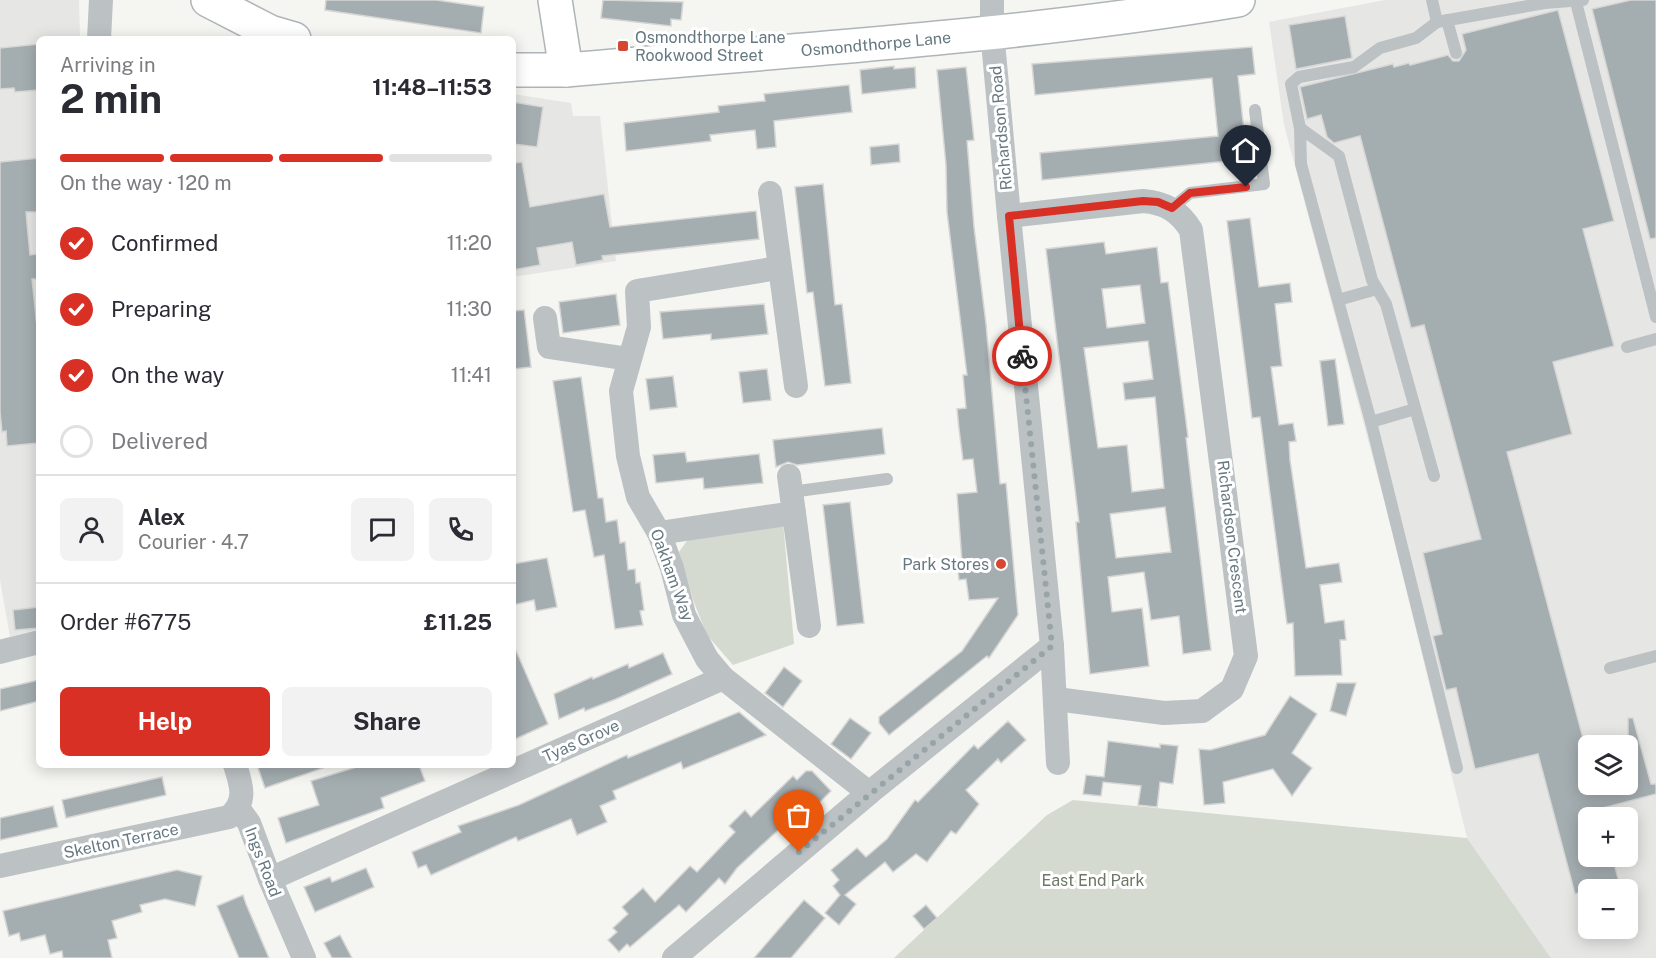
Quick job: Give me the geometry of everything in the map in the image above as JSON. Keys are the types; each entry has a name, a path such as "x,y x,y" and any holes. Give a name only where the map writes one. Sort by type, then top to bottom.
{"street":[{"path":"99,36 100,0"},
{"path":"208,0 270,32 284,36"},
{"path":"555,0 566,70"},
{"name":"Osmondthorpe Lane","path":"516,70 566,70 992,16 1147,15 1238,0"},
{"name":"Richardson Road","path":"992,16 1009,216 1052,646 1058,763"},
{"path":"770,193 778,268 796,386"},
{"path":"1009,216 1143,201 1158,202 1172,208"},
{"name":"Richardson Crescent","path":"1056,699 1164,713 1202,711 1232,690 1246,656 1195,245 1187,224 1172,208"},
{"name":"Oakham Way","path":"723,678 707,658 684,615 672,568 659,533 638,497 628,456 621,391 639,327 637,291 778,268"},
{"path":"545,318 549,347 629,359"},
{"path":"659,533 792,494 809,626"},
{"path":"0,652 36,643"},
{"path":"674,958 869,793 1052,646"},
{"path":"723,678 869,793"},
{"name":"Tyas Grove","path":"270,879 723,678"},
{"name":"Ings Road","path":"236,768 243,794 238,808 249,823 304,958"},
{"name":"Skelton Terrace","path":"0,866 220,820 229,817 238,808"}],"lane":[{"path":"1432,0 1456,53"},
{"path":"1457,768 1371,422 1301,164 1300,128 1291,84 1299,77 1362,64 1380,48 1416,38 1442,21 1545,3 1580,1 1656,317"},
{"path":"1172,208 1190,193 1264,184 1255,110"},
{"path":"1300,128 1339,156 1372,280 1386,304 1434,476"},
{"path":"1338,300 1377,289"},
{"path":"1627,347 1656,339"},
{"path":"1371,422 1415,409"},
{"path":"792,494 887,479"},
{"path":"1610,668 1656,656"}],"shaded area":[{"path":"0,0 79,0 80,36 36,36 36,630 10,637 0,580"},
{"path":"1385,0 1656,0 1656,958 1551,958 1467,838 1385,504 1284,125 1269,22"},
{"path":"516,94 571,103 573,116 600,116 616,261 516,277"}],"green space":[{"path":"783,522 794,644 733,665 707,635 693,600 679,552 689,538"},
{"name":"East End Park","path":"1073,800 1467,838 1551,958 894,958 1047,815"}],"building":[{"path":"326,0 436,0 484,7 481,33 325,10"},
{"path":"603,0 683,2 681,20 671,19 671,26 601,18"},
{"path":"1631,0 1656,0 1656,238 1650,239 1592,9"},
{"path":"1558,10 1614,221 1583,229 1614,346 1553,362 1572,434 1507,452 1582,735 1578,735 1578,795 1638,795 1638,736 1651,784 1656,784 1656,794 1607,807 1578,807 1578,867 1615,867 1618,879 1578,879 1578,893 1575,894 1538,754 1475,769 1456,688 1446,690 1433,636 1442,634 1423,553 1481,539 1424,325 1411,328 1360,136 1334,143 1327,137 1321,115 1307,119 1300,87 1393,64 1394,67 1409,63 1410,65 1448,55 1453,61 1459,61 1466,50 1462,34"},
{"path":"1345,16 1352,58 1296,69 1289,25"},
{"path":"36,44 36,90 15,92 14,88 0,89 0,48"},
{"path":"1252,47 1255,74 1238,76 1247,159 1042,180 1040,153 1218,136 1212,78 1035,95 1032,64"},
{"path":"894,66 894,69 915,67 916,88 862,94 860,70"},
{"path":"966,67 974,140 967,141 974,227 986,324 1000,484 1006,483 1018,615 989,658 987,656 889,735 879,723 879,717 962,651 998,598 969,600 966,579 959,580 957,563 962,562 957,494 977,492 973,459 963,460 957,409 966,408 963,375 967,375 947,212 946,165 937,70"},
{"path":"849,85 852,112 774,121 776,147 757,149 755,130 710,135 711,141 626,151 624,123 719,112 718,106 765,101 764,94"},
{"path":"516,102 543,107 537,147 516,144"},
{"path":"899,144 900,162 871,165 870,147"},
{"path":"36,158 36,212 26,212 30,255 36,254 36,279 32,279 36,317 36,443 7,446 6,431 2,432 0,412 0,162"},
{"path":"522,162 530,207 604,194 610,227 756,211 759,239 602,256 603,260 576,265 572,242 537,248 540,265 516,269 516,163"},
{"path":"823,184 835,305 842,304 851,383 825,386 813,292 807,293 795,187"},
{"path":"1250,218 1259,287 1290,283 1292,302 1275,304 1282,366 1271,367 1279,425 1293,423 1296,441 1289,442 1290,460 1306,568 1339,563 1342,582 1320,585 1325,623 1344,620 1346,640 1340,640 1342,675 1295,676 1293,623 1287,624 1260,417 1252,418 1227,221"},
{"path":"1104,242 1106,254 1157,247 1161,283 1168,282 1188,437 1186,438 1211,650 1183,654 1179,616 1151,620 1144,572 1108,577 1112,612 1142,608 1149,666 1090,674 1076,522 1079,522 1046,249","holes":["1140,285 1145,323 1107,328 1102,289","1148,341 1153,379 1123,383 1125,400 1155,397 1164,488 1132,492 1127,445 1098,448 1084,348","1165,507 1171,552 1116,558 1110,514"]},
{"path":"616,294 620,325 563,333 559,302"},
{"path":"764,304 768,334 711,340 711,334 663,339 660,312"},
{"path":"524,310 531,367 516,369 516,311"},
{"path":"1335,359 1344,424 1328,426 1320,361"},
{"path":"767,369 771,400 743,403 739,372"},
{"path":"673,376 677,407 650,410 646,379"},
{"path":"581,377 598,498 603,498 606,522 617,520 620,543 625,542 628,570 635,569 636,583 640,582 644,610 640,611 643,625 615,629 604,555 594,557 585,510 573,512 553,381"},
{"path":"882,428 885,454 797,465 788,462 776,467 773,440"},
{"path":"685,452 687,462 759,454 763,483 704,489 703,478 656,483 653,455"},
{"path":"850,502 864,623 837,626 823,505"},
{"path":"547,558 557,607 536,611 534,600 516,604 516,563"},
{"path":"36,607 36,628 15,630 13,610"},
{"path":"516,651 548,724 516,739"},
{"path":"663,653 672,674 616,699 585,711 584,708 559,719 554,694 592,677 593,679 628,664 629,668"},
{"path":"784,667 802,681 783,707 765,693"},
{"path":"36,681 36,702 0,711 0,689"},
{"path":"1337,683 1356,683 1346,716 1330,711"},
{"path":"1290,696 1317,714 1292,753 1312,768 1292,796 1273,769 1223,782 1225,803 1204,805 1199,749 1210,750 1265,735"},
{"path":"739,712 766,735 683,769 681,762 613,791 616,799 600,806 607,822 577,835 571,819 518,841 516,837 431,875 426,865 418,868 412,852 461,832 458,826 519,805 627,755 628,758"},
{"path":"850,718 871,733 851,759 831,744"},
{"path":"1628,718 1633,718 1638,735 1628,735"},
{"path":"1008,721 1026,740 1001,763 998,759 966,790 979,804 956,834 951,831 927,862 916,854 893,872 885,862 845,895 856,904 839,925 825,913 840,895 833,886 839,880 831,870 857,848 866,857 887,839 915,800 918,802 974,745 978,749"},
{"path":"1108,741 1160,748 1160,744 1178,746 1173,784 1160,782 1157,807 1138,805 1141,786 1103,782 1101,796 1083,794 1086,775 1104,777"},
{"path":"258,768 323,768 265,788"},
{"path":"353,768 420,768 425,781 381,798 384,808 286,843 278,818 319,805 311,781"},
{"path":"806,771 812,771 831,791 819,803 814,797 737,868 725,884 719,878 686,912 679,905 630,947 627,944 619,952 608,940 617,932 613,928 628,914 622,907 643,888 655,902 690,866 697,872 735,832 729,826 745,810 751,817 793,776 797,780"},
{"path":"162,777 166,795 66,818 62,800"},
{"path":"53,806 58,827 0,840 0,818"},
{"path":"366,868 374,887 315,912 304,887 330,877 332,882"},
{"path":"177,870 202,876 195,906 165,899 140,905 142,912 112,921 117,938 108,940 112,958 63,958 62,951 50,954 45,935 21,941 19,933 9,936 3,911"},
{"path":"243,895 269,958 239,958 217,906"},
{"path":"804,900 825,918 791,958 754,958"},
{"path":"926,905 937,918 924,929 913,916"},
{"path":"340,935 352,958 332,958 324,943"}],"way so far":[{"path":"799,852 1052,646 1022,356"}],"place":[{"name":"Osmondthorpe Lane Rookwood Street","path":"623,46"},
{"name":"Park Stores","path":"1001,564"}],"route":[{"path":"1022,356 1009,216 1143,201 1158,202 1172,208 1190,193 1246,187"}]}
